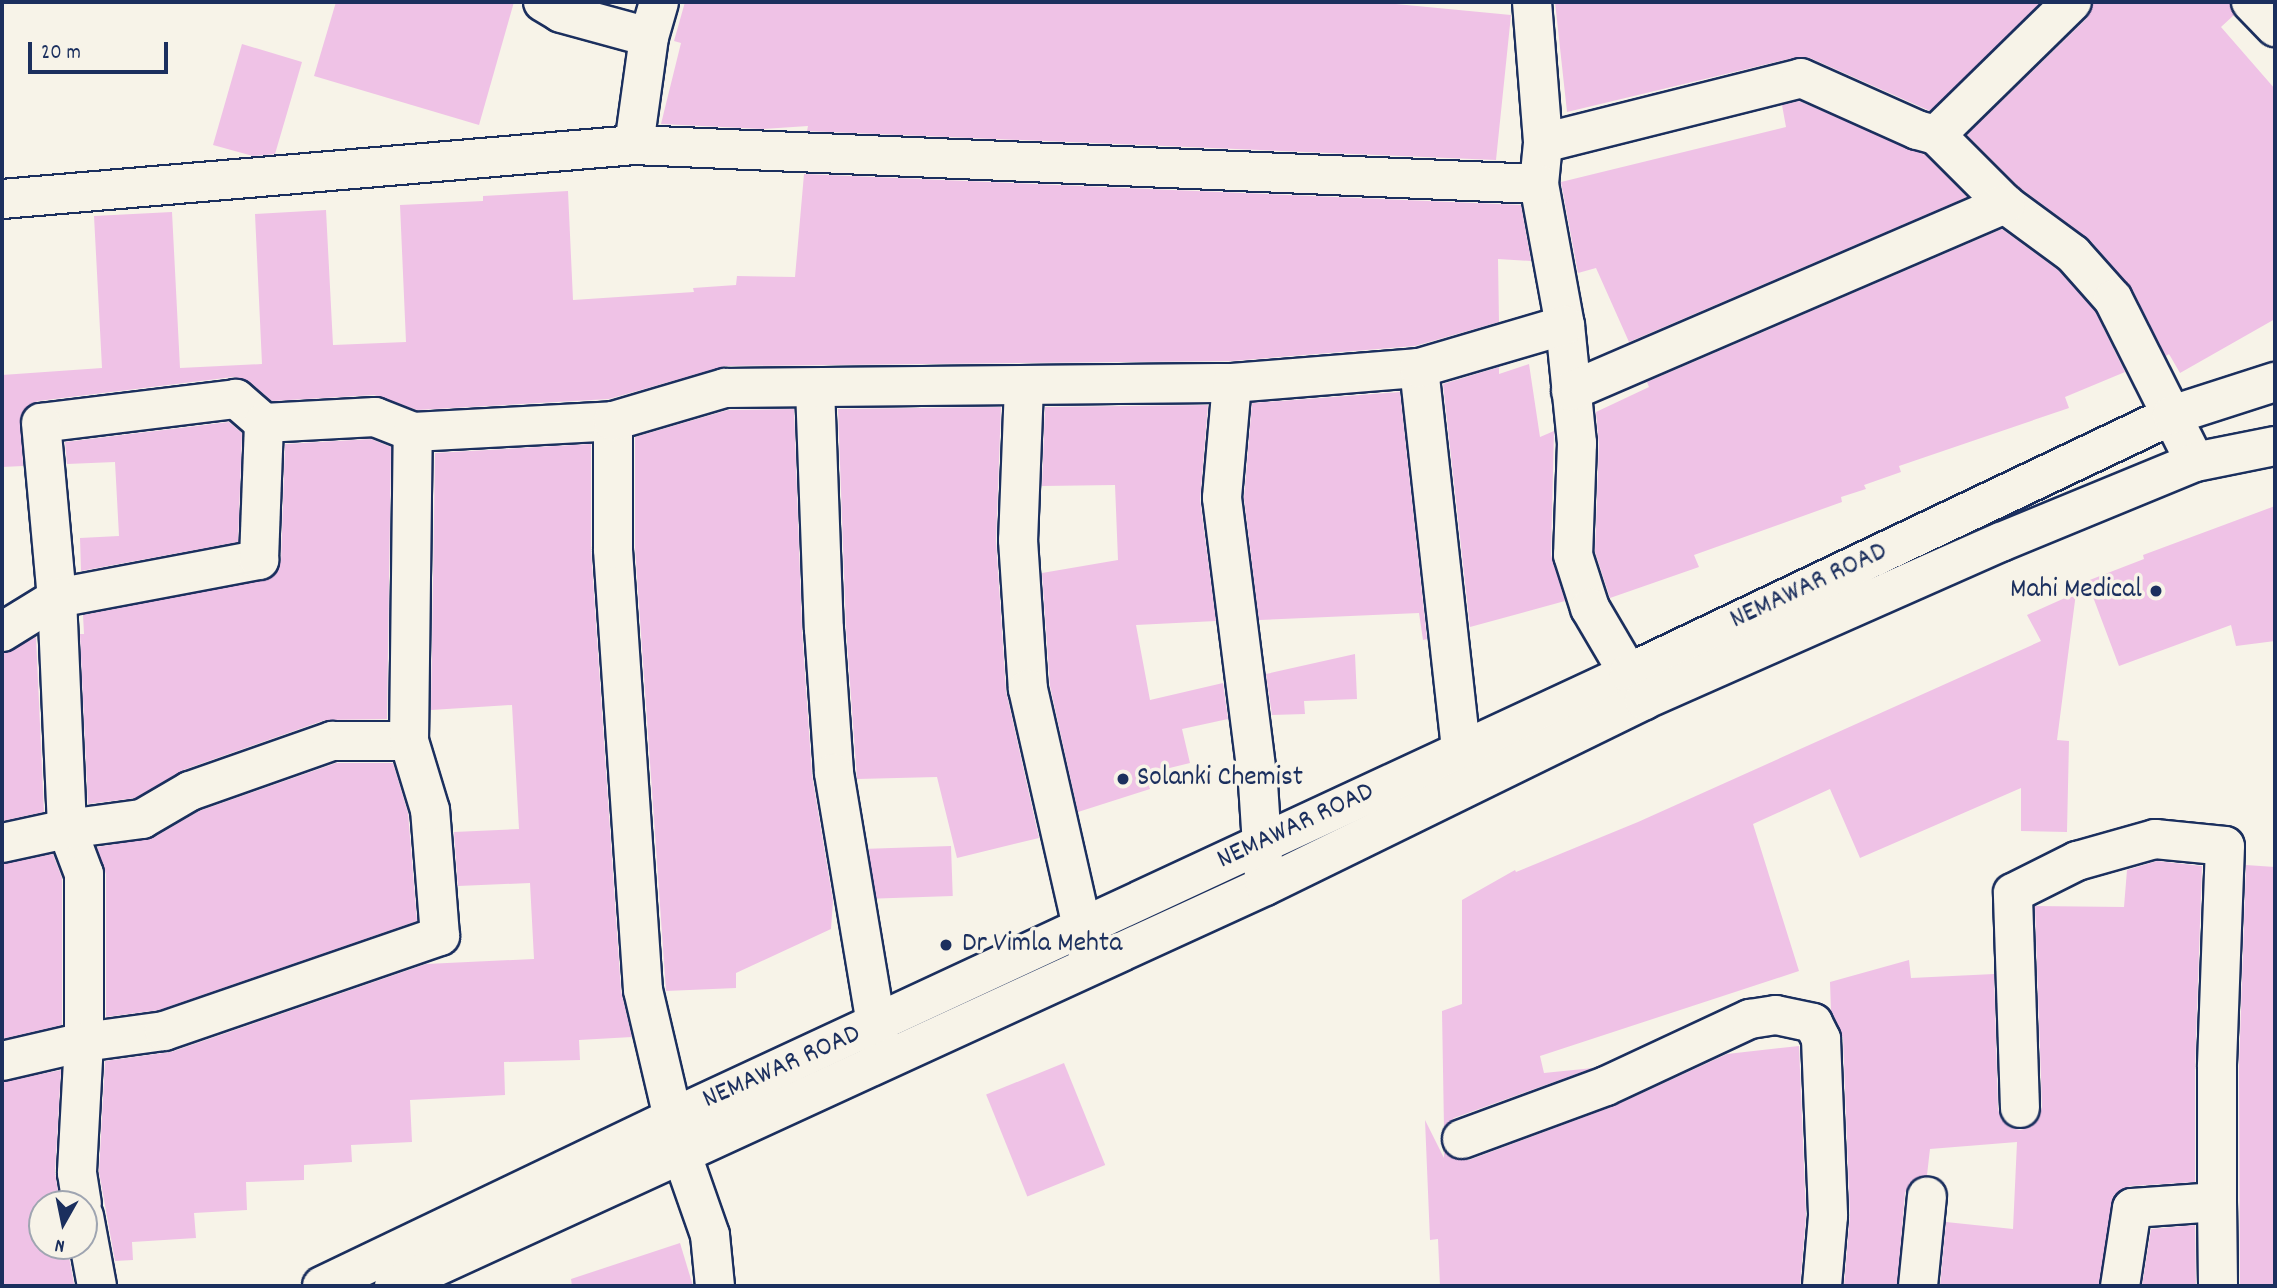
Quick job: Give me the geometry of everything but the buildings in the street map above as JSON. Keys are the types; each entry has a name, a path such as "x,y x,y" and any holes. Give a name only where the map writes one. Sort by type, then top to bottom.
{"main road":[{"path":"543,2 561,13 654,20 635,145"},
{"path":"1532,2 1543,143 1539,184 1565,325 1577,443 1573,555 1590,608 1636,687"},
{"path":"1936,135 2072,2"},
{"path":"2251,2 2275,27"},
{"path":"1543,143 1801,78 1917,130 1936,135 2005,204 2073,254 2113,299 2195,462"},
{"path":"2,199 635,145 1539,184"},
{"path":"1571,391 2005,204"},
{"path":"80,1190 77,1173 84,1042 84,874 67,829 57,598 41,423 236,399 264,424 375,418 413,432 613,421 725,388 1233,383 1419,368 1565,325"},
{"path":"1419,368 1465,787"},
{"name":"NEMAWAR ROAD","path":"322,1286 676,1135 879,1042 1090,964 1265,886 1465,787 1636,687 2172,415 2275,382"},
{"path":"1233,383 1222,498 1256,770 1265,886"},
{"path":"1024,386 1018,540 1028,689 1090,964"},
{"path":"816,388 824,629 834,773 879,1042"},
{"path":"613,421 613,549 643,990 676,1135 710,1235 715,1286"},
{"path":"2,632 57,598 259,560 264,424"},
{"path":"2,1061 84,1042 164,1031 440,936 430,810 409,741 413,432"},
{"name":"NEMAWAR ROAD","path":"879,1042 1082,926 1461,748 1636,687 2195,462 2275,446"},
{"path":"2,843 67,829 142,819 190,790 332,741 409,741"},
{"path":"2020,1108 2013,893 2077,861 2155,839 2225,846 2217,1067 2218,1286"},
{"path":"1462,1139 1605,1086 1751,1019 1776,1015 1813,1023 1821,1039 1828,1216 1822,1286"},
{"name":"NEMAWAR ROAD","path":"394,1286 676,1135"},
{"path":"1918,1286 1927,1196"},
{"path":"2120,1286 2132,1208 2217,1202"},
{"path":"92,1260 97,1286"}],"place":[{"name":"Mahi Medical","path":"2156,591"},
{"name":"Solanki Chemist","path":"1123,779"},
{"name":"Dr Vimla Mehta","path":"946,945"}]}
